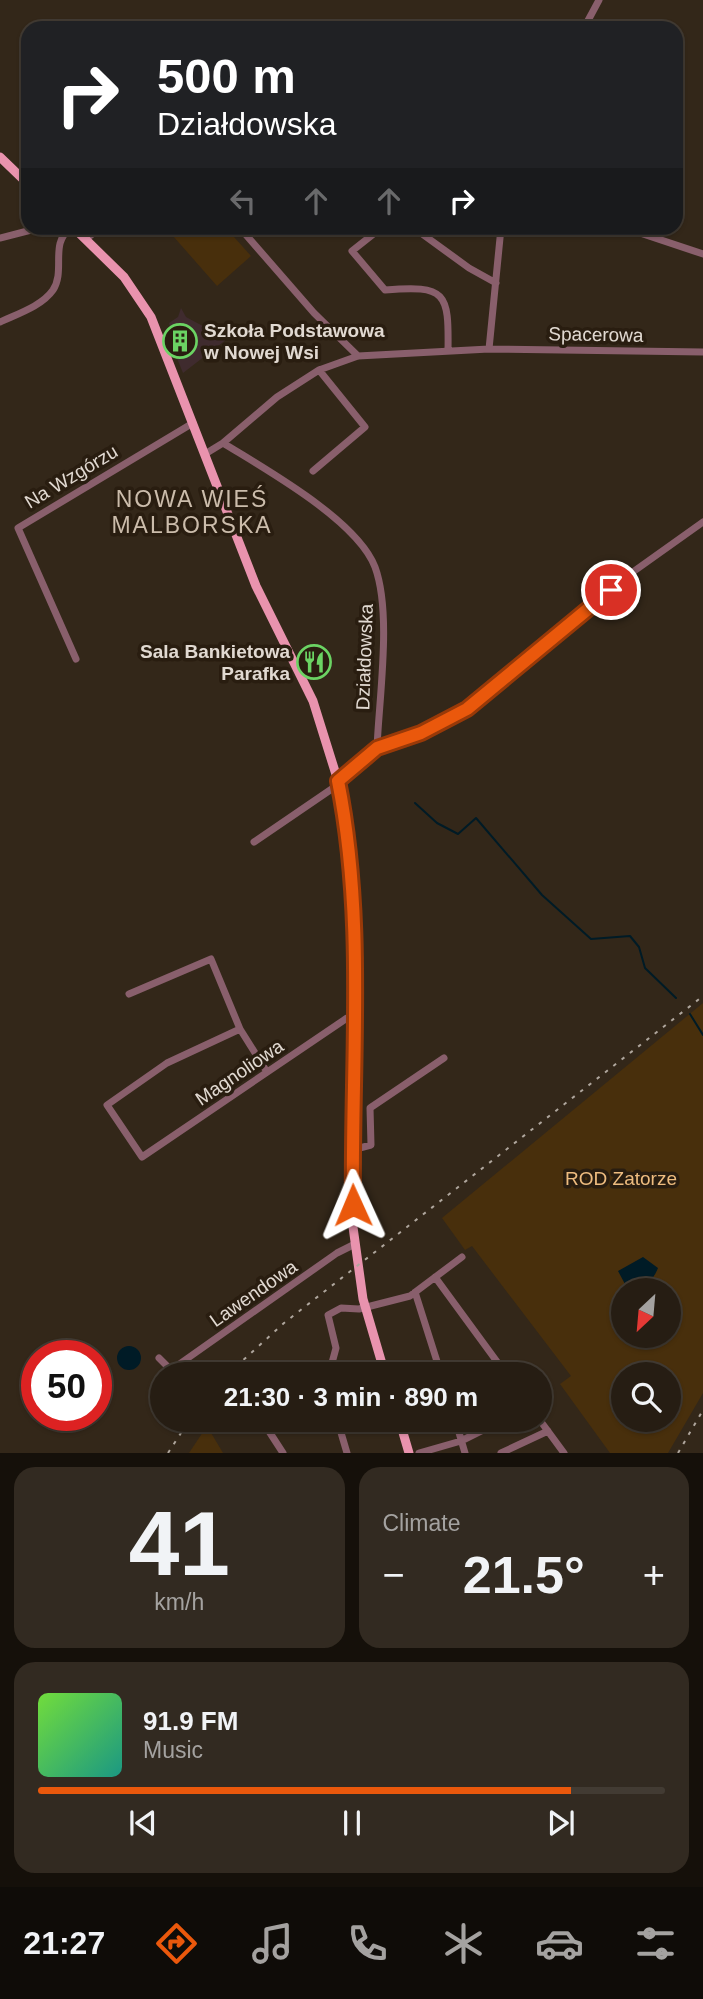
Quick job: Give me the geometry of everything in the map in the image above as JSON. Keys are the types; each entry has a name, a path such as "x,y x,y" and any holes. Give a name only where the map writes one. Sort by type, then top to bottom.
{"main road":[{"path":"0,157 21,177"},
{"path":"81,235 139,296 162,344 256,586 313,701 338,783 350,848 355,901 352,1150 355,1244 365,1308 381,1362"},
{"path":"403,1432 409,1453"}],"street":[{"path":"588,21 599,0"},
{"path":"0,238 21,233"},
{"path":"0,322 40,302 57,283 62,235"},
{"path":"86,239 91,235"},
{"path":"246,235 314,313 358,356"},
{"path":"372,235 352,251 385,290 427,289 444,300 449,309 448,351"},
{"path":"424,235 469,268 496,283"},
{"path":"489,349 500,235"},
{"path":"646,235 703,254"},
{"name":"Spacerowa","path":"223,443 278,397 319,370 358,356 489,349 703,352"},
{"path":"313,471 365,427 319,370"},
{"name":"Na Wzgórzu","path":"76,659 18,528 193,423"},
{"path":"205,454 223,443"},
{"name":"Działdowska","path":"223,443 312,499 350,533 374,565 383,601 377,748"},
{"path":"254,842 338,783 377,748 421,733 467,709 630,574 703,522"},
{"path":"129,994 211,958 240,1029 267,1072"},
{"name":"Magnoliowa","path":"240,1029 167,1063 107,1105 142,1157 347,1018 354,1018"},
{"path":"352,1150 371,1145 370,1108 444,1058"},
{"name":"Lawendowa","path":"159,1358 171,1370 343,1249 355,1244"},
{"path":"332,1362 336,1348 327,1318 341,1308 365,1308 415,1292 462,1256"},
{"path":"435,1277 497,1362"},
{"path":"415,1292 437,1362"},
{"path":"269,1432 283,1453"},
{"path":"340,1432 346,1453"},
{"path":"459,1432 465,1453"},
{"path":"419,1453 461,1441 479,1432"},
{"path":"502,1453 546,1432"},
{"path":"549,1432 564,1453"}],"shaded area":[{"path":"181,308 186,317 227,339 183,373 167,334 171,331 169,323 178,317"}],"green space":[{"path":"172,235 232,235 251,256 217,286"},
{"name":"ROD Zatorze","path":"703,1003 703,1393 681,1431 681,1362 611,1362 611,1432 680,1432 668,1453 610,1453 560,1384 571,1376 472,1246 465,1250 442,1218"},
{"path":"203,1432 211,1432 223,1453 189,1453"}],"water":[{"path":"643,1257 658,1268 653,1278 622,1278 618,1271"},
{"path":"129,1346 137,1350 141,1358 137,1366 129,1370 121,1366 117,1358 121,1350"}],"waterway":[{"path":"415,803 437,823 458,834 476,818 542,895 591,939 630,936 639,947 645,968 676,998"},
{"path":"690,1014 703,1035"}],"railway":[{"path":"241,1362 284,1323 703,996"},
{"path":"678,1453 703,1410"},
{"path":"168,1453 182,1432"}],"place":[{"name":"Szkoła Podstawowa w Nowej Wsi","path":"180,341"},
{"name":"Sala Bankietowa Parafka","path":"314,662"}],"district":[{"name":"NOWA WIEŚ MALBORSKA","path":"192,512"}],"route":[{"path":"353,1205 355,901 350,848 338,781 377,748 421,733 467,709 611,590"}]}
